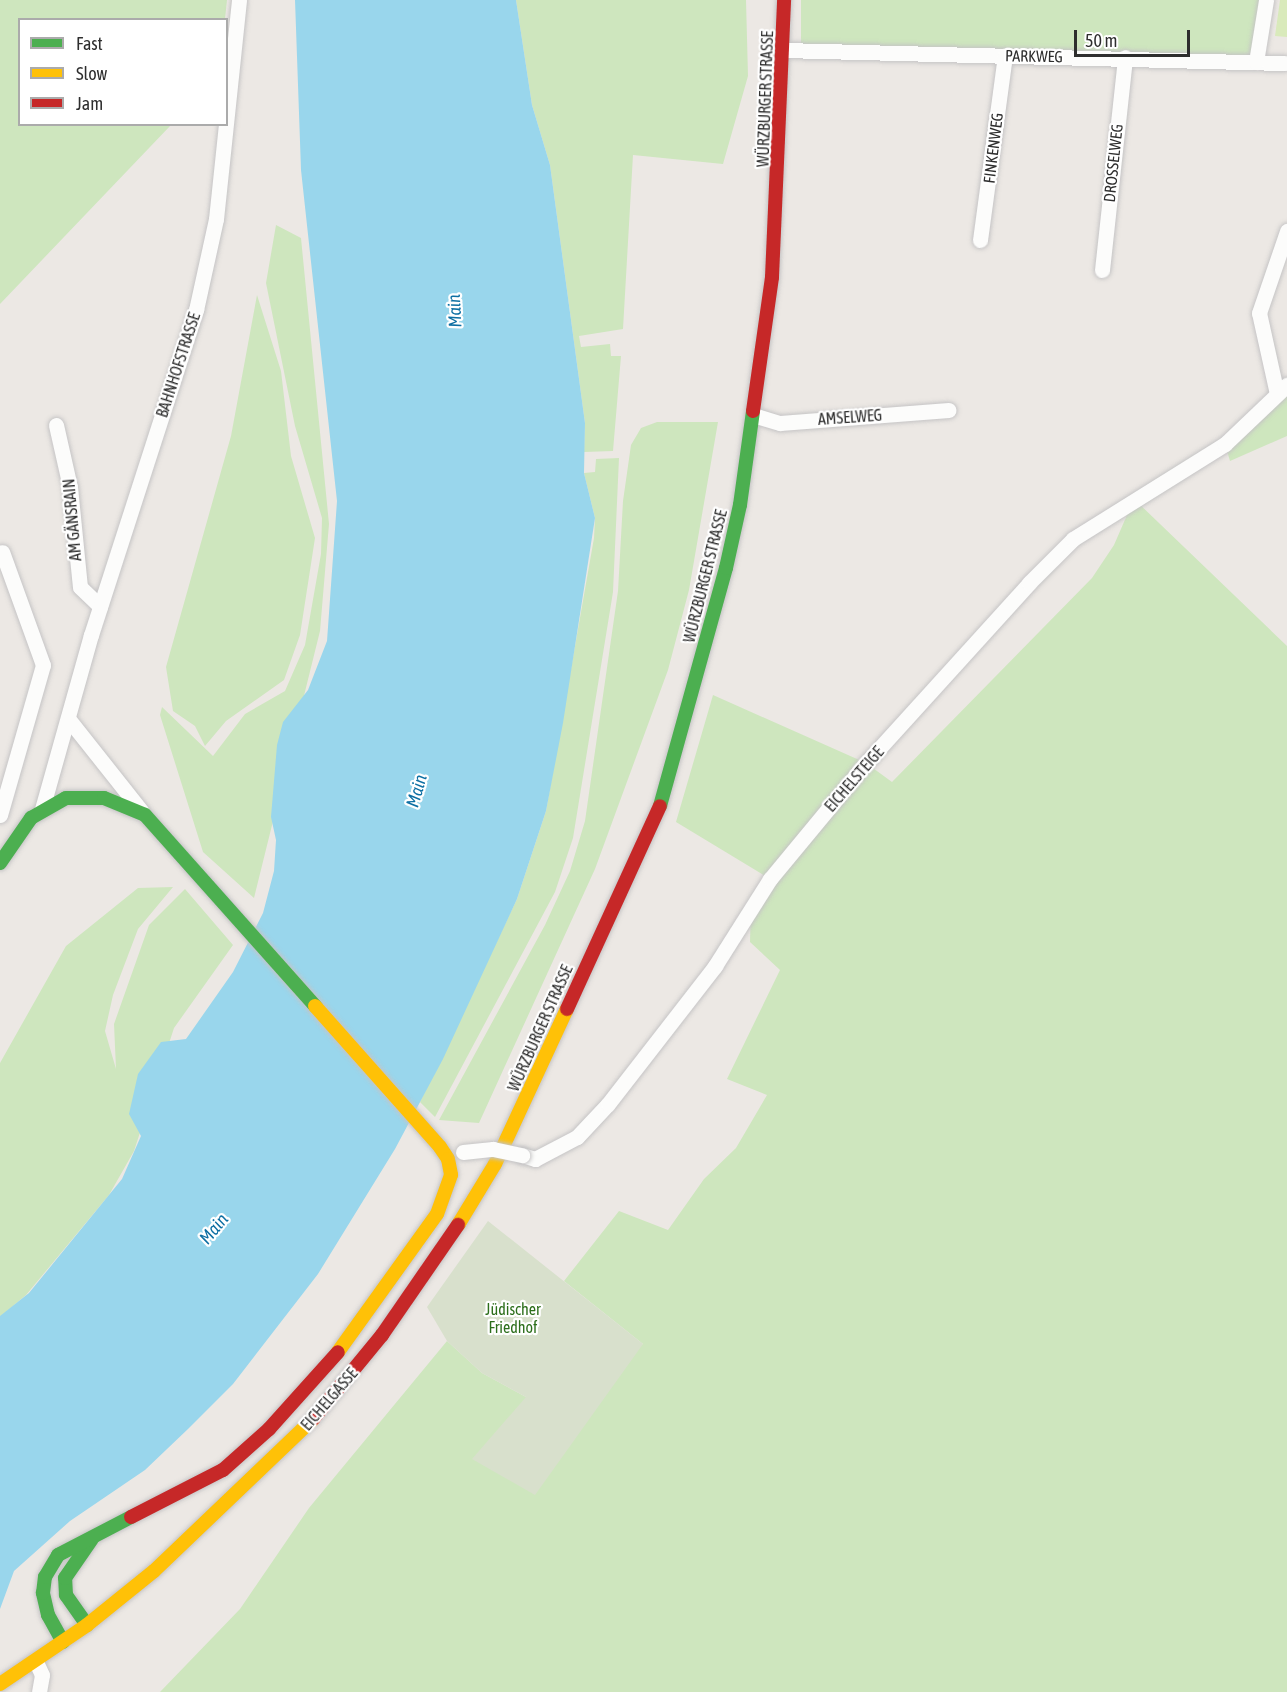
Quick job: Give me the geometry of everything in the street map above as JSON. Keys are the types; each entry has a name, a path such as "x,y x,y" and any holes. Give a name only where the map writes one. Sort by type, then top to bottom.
{"main road":[{"name":"WÜRZBURGER STRASSE","path":"513,1125 660,805 726,568 753,415 772,277 784,0"},
{"path":"0,863 42,809 66,798 89,796 116,801 150,819 444,1153 449,1185 437,1214 383,1293 301,1396 223,1470 96,1533 58,1555 45,1577 45,1607 63,1642"},
{"name":"EICHELGASSE","path":"0,1684 36,1662 87,1625 154,1571 232,1501 346,1382 438,1257 487,1178 513,1125"},
{"path":"87,1625 66,1595 65,1578 96,1533"}],"street":[{"name":"BAHNHOFSTRASSE","path":"42,809 100,606 196,310 209,254 229,125 239,0"},
{"path":"1256,62 1266,0"},
{"name":"PARKWEG","path":"783,50 1125,57 1284,63"},
{"name":"FINKENWEG","path":"980,240 1005,56"},
{"name":"DROSSELWEG","path":"1102,270 1125,57"},
{"path":"1282,390 1259,314 1287,231"},
{"name":"EICHELSTEIGE","path":"444,1153 493,1149 535,1159 577,1137 608,1104 715,966 770,879 866,763 1029,583 1073,539 1225,444 1282,390"},
{"name":"AMSELWEG","path":"753,415 780,423 949,410"},
{"name":"AM GÄNSRAIN","path":"56,425 70,487 80,587 100,606"},
{"path":"0,815 43,665 2,552"},
{"path":"69,721 150,819"},
{"path":"36,1662 42,1675 39,1692"}],"green space":[{"path":"0,0 227,0 225,18 18,18 18,126 170,126 0,304"},
{"path":"516,0 746,0 748,76 723,164 633,155 623,329 579,336 581,347 610,344 611,356 621,356 613,451 584,452 585,423 550,165 532,105"},
{"path":"801,0 1266,0 1256,62 801,44"},
{"path":"1280,0 1287,0 1287,37 1275,36"},
{"path":"276,225 301,238 329,524 320,631 254,898 203,852 160,715 162,707 213,756 245,714 285,691 305,645 321,554 322,518 295,426 266,283"},
{"path":"257,295 281,371 291,456 315,538 300,635 284,680 226,721 205,746 195,726 173,711 166,667 231,436"},
{"path":"1287,385 1287,436 1230,461 1225,444"},
{"path":"657,422 718,422 689,590 668,670 595,869 479,1123 439,1120 545,925 570,871 585,821 618,591 623,501 631,445 641,428"},
{"path":"619,458 613,592 573,838 555,892 435,1117 420,1102 517,899 546,811 594,538 595,518 584,473 595,472 596,459"},
{"path":"1134,499 1287,646 1287,1692 160,1692 240,1609 309,1508 447,1341 482,1373 526,1397 643,1344 564,1281 619,1211 668,1230 704,1179 736,1148 767,1095 727,1079 780,970 750,942 751,905 770,879 676,822 713,695 866,763 892,782 1092,578 1114,545"},
{"path":"173,887 138,929 113,995 105,1031 116,1069 114,1024 149,925 185,889 233,945 174,1028 134,1151 109,1195 26,1295 0,1317 0,1063 66,946 138,888"},
{"name":"Jüdischer Friedhof","path":"488,1221 643,1344 535,1495 472,1459 526,1397 482,1373 447,1341 427,1307"}],"water":[{"name":"Main","path":"295,0 516,0 532,105 550,165 585,423 584,473 595,518 563,723 546,811 517,899 443,1059 395,1149 318,1274 233,1384 188,1429 145,1470 70,1521 14,1571 0,1609 0,1316 29,1293 122,1179 141,1136 129,1114 138,1074 161,1042 186,1039 233,972 263,913 274,871 276,840 271,817 277,745 283,722 308,690 327,641 337,501 301,170"}],"traffic: fast":[{"path":"660,806 726,568 740,505 753,411"},
{"path":"0,863 31,818 66,798 104,798 145,815 315,1006"},
{"path":"63,1642 48,1615 43,1593 45,1577 58,1555 131,1517"},
{"path":"87,1625 66,1595 65,1578 92,1539"}],"traffic: slow":[{"path":"315,1006 440,1147 448,1159 451,1175 437,1214 338,1352"},
{"path":"458,1225 495,1164 567,1009"},
{"path":"0,1684 87,1625 154,1571 313,1419"}],"traffic: jam":[{"path":"753,411 772,277 784,0"},
{"path":"567,1009 660,806"},
{"path":"313,1419 382,1335 458,1225"},
{"path":"131,1517 223,1470 269,1429 338,1352"}]}
